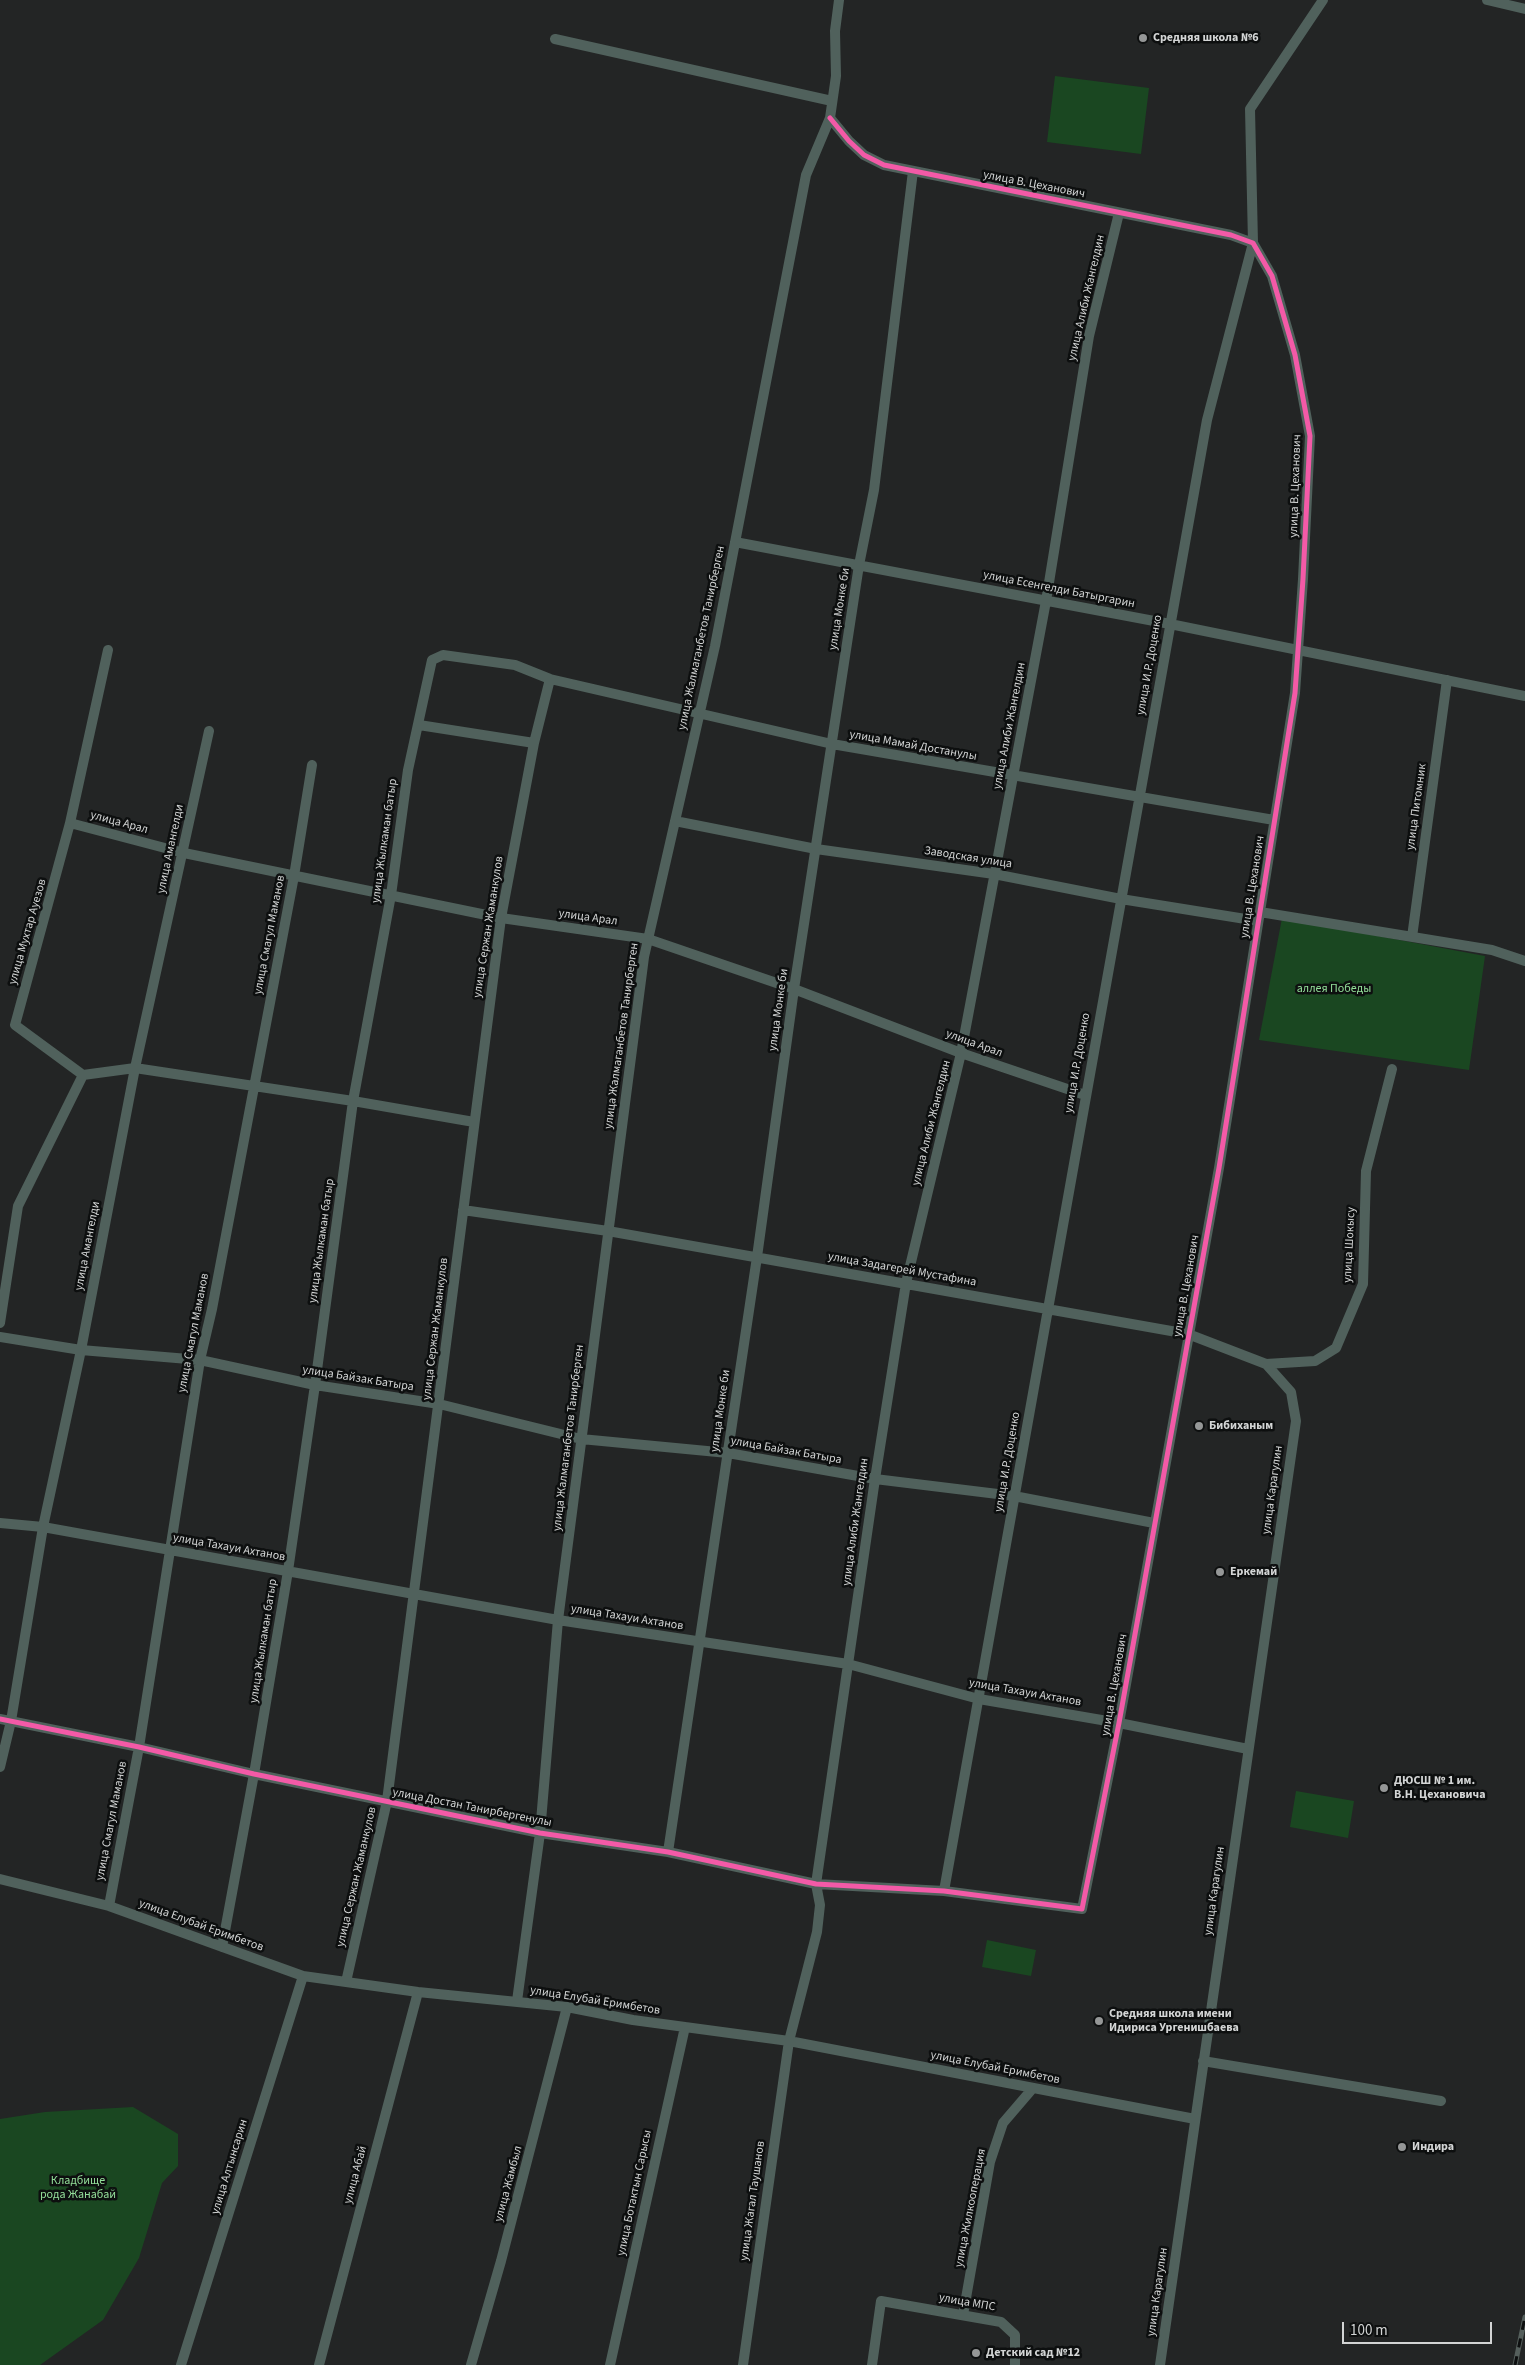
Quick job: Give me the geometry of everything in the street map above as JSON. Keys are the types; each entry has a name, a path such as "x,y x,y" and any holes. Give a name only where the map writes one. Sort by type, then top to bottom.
{"street":[{"name":"улица Жалмаганбетов Танирберген","path":"517,2001 540,1833 558,1620 644,957 700,712 806,175 830,118 836,76 835,31 839,0"},
{"path":"1253,243 1250,109 1323,0"},
{"path":"1487,0 1525,9"},
{"path":"555,39 832,101"},
{"name":"улица В. Цеханович","path":"830,118 849,141 864,155 884,165 1231,235 1253,243 1272,276 1295,355 1310,436 1295,693 1218,1168 1118,1722 1082,1909"},
{"name":"улица Монке би","path":"668,1852 757,1257 794,989 859,565 874,490 913,171"},
{"name":"улица Алиби Жангелдин","path":"789,2041 816,1932 820,1905 816,1884 874,1479 906,1284 961,1053 1046,600 1089,336 1119,212"},
{"name":"улица И.Р. Доценко","path":"944,1891 1207,420 1253,243"},
{"name":"улица Есенгелди Батыргарин","path":"735,542 1170,624 1525,696"},
{"name":"улица Мухтар Ауезов","path":"84,1075 15,1025 70,823 108,650"},
{"name":"улица Жылкаман батыр","path":"222,1947 254,1774 288,1571 353,1101 391,895 408,770 432,660 443,655 514,666 550,679"},
{"name":"улица Мамай Достанулы","path":"550,679 658,705 700,712 832,744 1274,820"},
{"name":"улица Сержан Жаманкулов","path":"346,1982 387,1801 501,918 534,743 550,679"},
{"name":"улица Питомник","path":"1412,937 1447,680"},
{"path":"419,725 534,743"},
{"name":"улица Амангелди","path":"0,1767 11,1721 43,1527 81,1350 135,1068 184,853 209,731"},
{"name":"улица Смагул Маманов","path":"109,1906 139,1747 200,1360 294,876 312,765"},
{"name":"Заводская улица","path":"675,821 816,849 994,874 1121,899 1412,937 1492,950 1525,961"},
{"name":"улица Арал","path":"70,823 184,853 501,918 648,939 794,989 961,1053 1085,1095"},
{"path":"0,1323 18,1206 84,1075 135,1068 353,1101 474,1122"},
{"name":"улица Шокысу","path":"1266,1364 1315,1361 1336,1348 1363,1284 1366,1171 1392,1068"},
{"name":"улица Задагерей Мустафина","path":"463,1210 608,1231 1188,1334 1266,1364 1291,1392 1296,1421"},
{"name":"улица Байзак Батыра","path":"0,1337 81,1350 200,1360 315,1386 439,1404 581,1439 728,1453 874,1479 1014,1496 1154,1523"},
{"name":"улица Карагулин","path":"1160,2365 1296,1421"},
{"name":"улица Тахауи Ахтанов","path":"0,1523 43,1527 558,1620 848,1664 979,1699 1118,1722 1248,1749"},
{"name":"улица Достан Танирбергенулы","path":"0,1719 540,1833 668,1852 816,1884 944,1891 1082,1909"},
{"name":"улица Елубай Еримбетов","path":"0,1879 109,1906 303,1976 418,1992 568,2007 634,2020 789,2041 1195,2119"},
{"name":"улица Алтынсарин","path":"181,2365 303,1976"},
{"name":"улица Абай","path":"319,2365 418,1992"},
{"name":"улица Жамбыл","path":"471,2365 501,2261 568,2007"},
{"name":"улица Ботактын Сарысы","path":"610,2365 684,2027"},
{"name":"улица Жагал Таушанов","path":"743,2365 789,2041"},
{"path":"1203,2061 1441,2101"},
{"name":"улица Жилкооперация","path":"963,2316 993,2154 1003,2123 1033,2088"},
{"name":"улица МПС","path":"872,2365 881,2301 1001,2322 1015,2335 1015,2365"}],"green space":[{"path":"1055,76 1149,88 1141,154 1047,142"},
{"name":"аллея Победы","path":"1282,918 1485,956 1469,1070 1259,1040"},
{"path":"1296,1791 1354,1801 1348,1838 1290,1827"},
{"path":"987,1940 1036,1950 1031,1976 982,1967"},
{"name":"Кладбище рода Жанабай","path":"133,2107 178,2134 178,2166 162,2183 139,2258 103,2320 40,2365 0,2365 0,2119 45,2112"}],"railway":[{"path":"1515,2365 1525,2317"}],"cycle path":[{"path":"0,1719 540,1833 668,1852 816,1884 944,1891 1082,1909 1119,1723 1219,1168 1295,693 1310,436 1295,355 1272,276 1253,243 1231,235 884,165 864,155 849,141 830,118"}],"place":[{"name":"Средняя школа №6","path":"1143,38"},
{"name":"Бибиханым","path":"1199,1426"},
{"name":"Еркемай","path":"1220,1572"},
{"name":"ДЮСШ № 1 им. В.Н. Цехановича","path":"1384,1788"},
{"name":"Средняя школа имени Идириса Ургенишбаева","path":"1099,2021"},
{"name":"Индира","path":"1402,2147"},
{"name":"Детский сад №12","path":"976,2353"}]}
